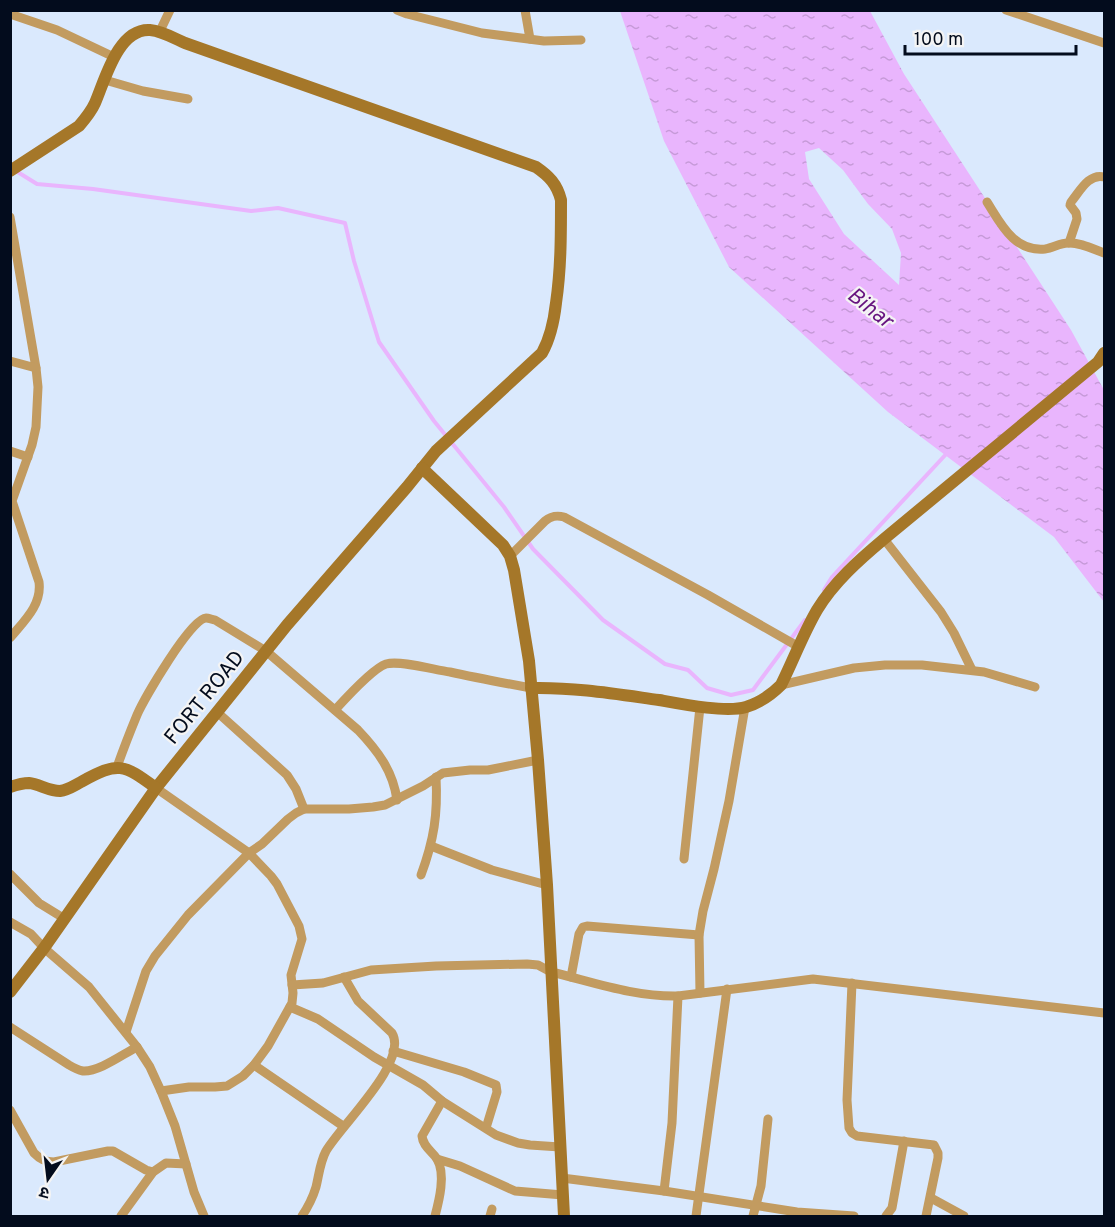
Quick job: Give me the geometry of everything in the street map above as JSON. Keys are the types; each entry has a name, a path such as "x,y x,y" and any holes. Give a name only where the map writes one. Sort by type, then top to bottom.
{"street":[{"path":"14,169 79,126 94,106 114,57 123,43 139,31 160,31 170,10"},
{"path":"398,10 482,33 556,41 581,40"},
{"path":"525,10 530,39"},
{"path":"1006,10 1104,43"},
{"path":"10,14 57,30 114,57"},
{"name":"FORT ROAD","path":"10,992 65,919 156,788 287,625 449,438 542,352 548,343 553,326 560,277 561,200 558,189 548,176 536,167 185,43 160,31"},
{"path":"105,80 143,91 188,99"},
{"path":"1070,243 1077,219 1070,205 1071,202 1090,179 1098,176 1104,177"},
{"path":"987,202 1007,233 1020,244 1043,249 1070,243 1104,253"},
{"path":"10,217 38,387 36,427 12,501 40,590 34,609 10,638"},
{"path":"334,710 372,675 387,664 396,663 531,688 592,690 700,706 745,707 771,695 781,686 817,610 834,586 852,568 1101,357"},
{"path":"10,361 36,369"},
{"path":"10,451 28,457"},
{"path":"422,468 502,545 510,556 514,570 529,661 538,760 547,885 564,1216"},
{"path":"510,556 545,520 550,517 564,517 799,647"},
{"path":"884,539 941,612 972,670"},
{"path":"117,767 151,688 193,627 204,618 208,618 266,651 358,730 372,744 389,771 397,800"},
{"path":"781,686 855,668 922,665 984,672 1035,687"},
{"path":"684,859 700,706"},
{"path":"700,993 699,935 729,801 745,707"},
{"path":"217,712 287,775 304,809"},
{"path":"126,1032 146,971 155,956 183,920 249,853 296,813 304,809 349,809 385,805 443,773 488,770 538,760"},
{"path":"10,787 27,783 54,790 66,790 98,772 117,767 128,769 249,853 277,884 299,926 302,939 291,975 290,1007 268,1046 254,1065 243,1076 227,1086 189,1087 161,1091"},
{"path":"421,875 431,846 437,817 436,777"},
{"path":"431,846 492,870 547,885"},
{"path":"10,874 39,903 65,919"},
{"path":"10,922 31,934 89,987 138,1047 150,1067 175,1126 204,1216"},
{"path":"571,977 579,934 583,927 699,935"},
{"path":"292,985 323,983 371,970 533,964 551,972 637,994 660,996 678,996 813,979 1104,1013"},
{"path":"302,1216 310,1203 324,1154 389,1066 395,1040 392,1033 361,1005 344,977"},
{"path":"852,983 847,1100 849,1128 857,1136 930,1144 937,1148 938,1158 926,1216"},
{"path":"696,1216 727,989"},
{"path":"664,1191 672,1123 678,996"},
{"path":"290,1007 318,1019 374,1057 423,1085 442,1101 496,1135 518,1143 560,1147"},
{"path":"10,1028 76,1070 85,1071 99,1067 138,1047"},
{"path":"393,1051 464,1072 496,1085 497,1092 486,1128"},
{"path":"254,1065 344,1126"},
{"path":"435,1216 440,1196 439,1164 422,1139 442,1101"},
{"path":"10,1110 34,1153 47,1162 62,1162 108,1151 119,1154 153,1172"},
{"path":"753,1216 761,1186 768,1119"},
{"path":"886,1216 892,1208 904,1141"},
{"path":"437,1159 460,1166 515,1191 563,1195"},
{"path":"121,1216 153,1172 166,1163 186,1164"},
{"path":"562,1178 797,1212 854,1216"},
{"path":"931,1198 964,1216"}],"water":[{"name":"Bihar","path":"620,11 870,11 904,74 1071,330 1104,390 1104,602 1054,537 888,412 729,267 664,141","holes":["819,148 843,170 868,204 892,229 901,253 899,285 844,234 809,179 805,152"]}],"waterway":[{"path":"16,171 37,184 93,189 251,211 278,208 345,223 379,342 434,421 504,507 533,549 603,620 665,664 688,670 707,688 731,695 753,690 805,620"},
{"path":"824,590 832,577 949,451"}]}
